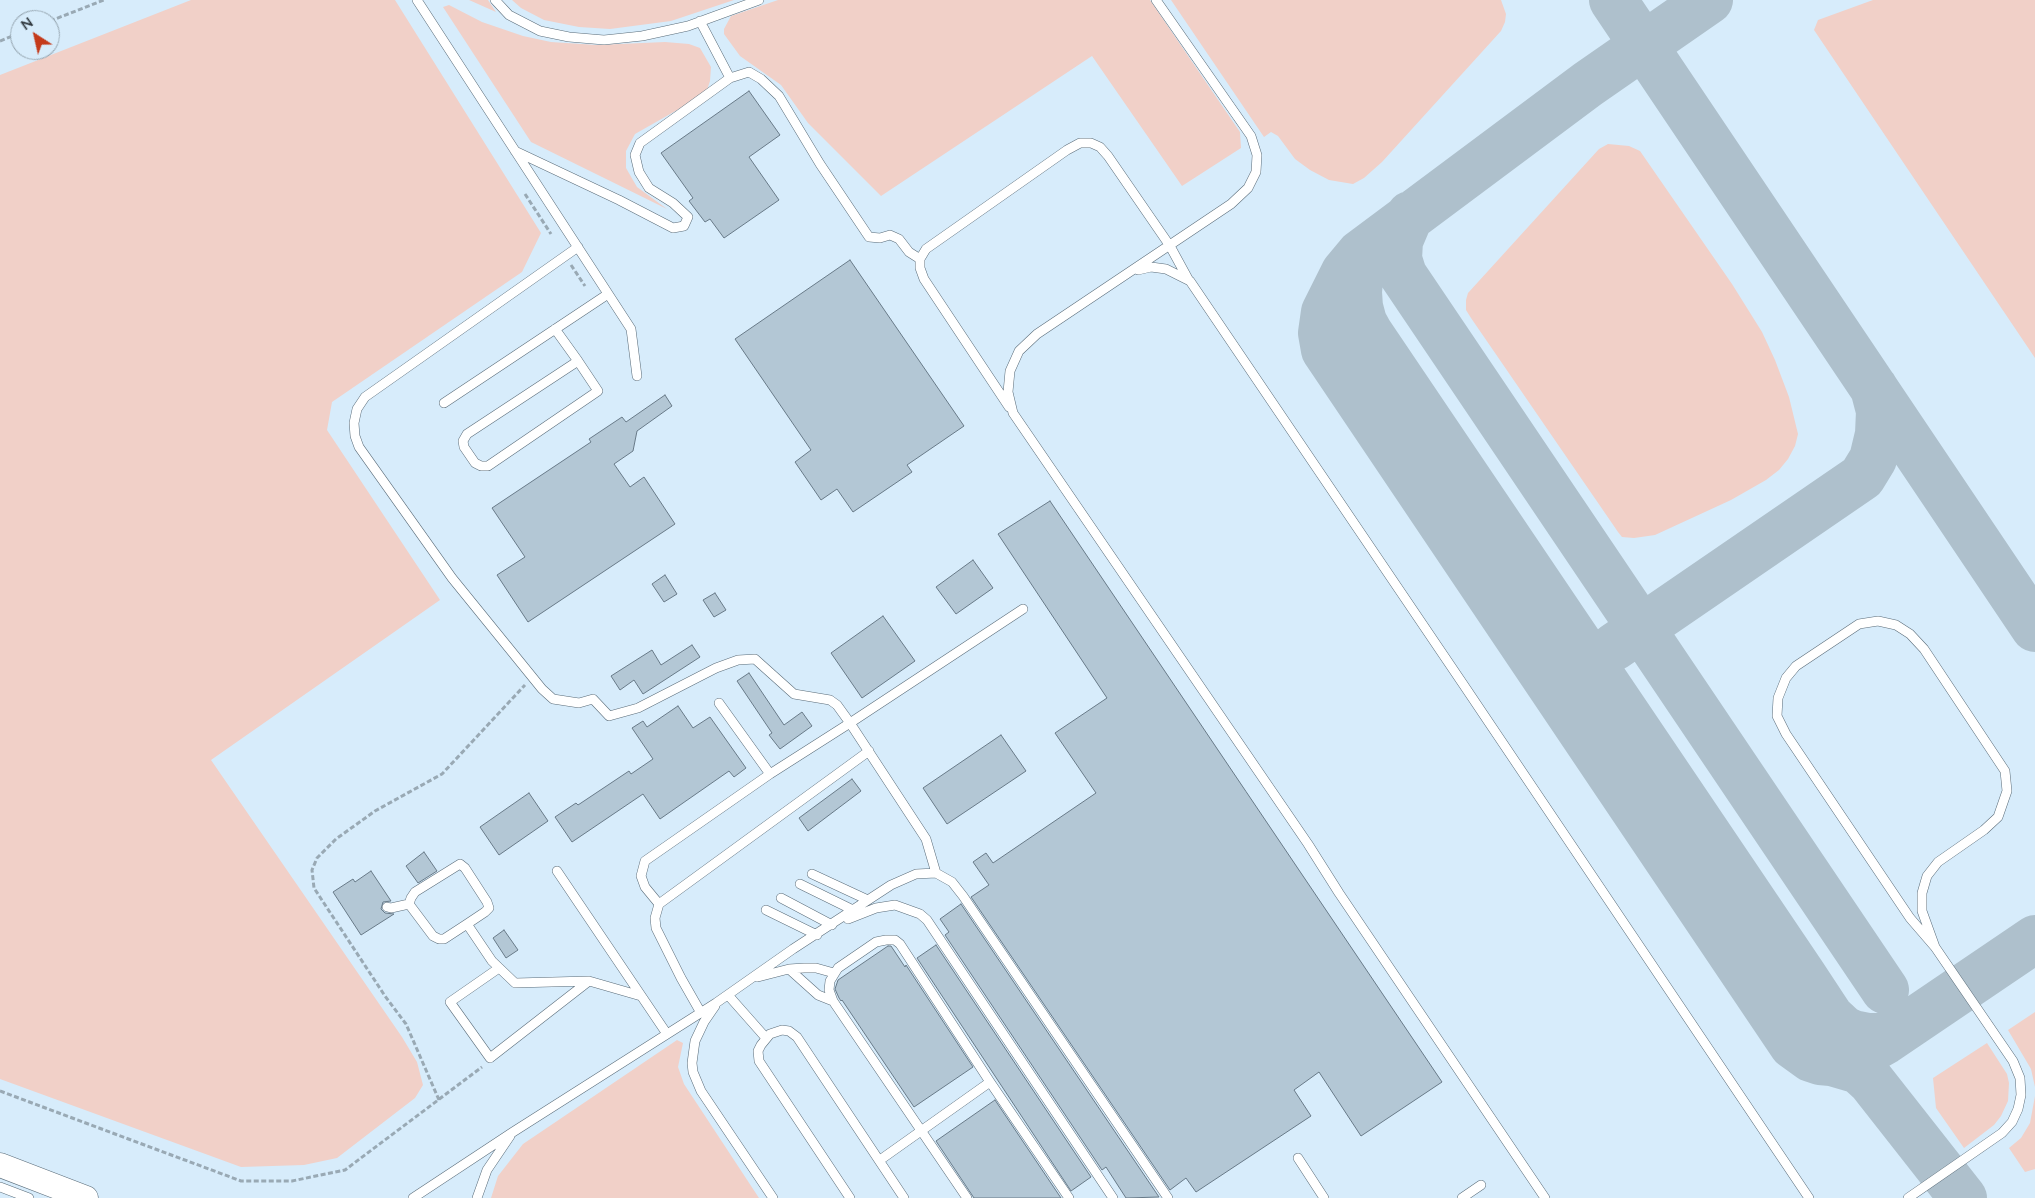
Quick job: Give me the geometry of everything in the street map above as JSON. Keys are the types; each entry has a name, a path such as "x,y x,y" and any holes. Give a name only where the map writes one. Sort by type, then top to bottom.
{"street":[{"path":"0,1165 86,1198"}],"lane":[{"path":"417,0 631,329 637,376"},
{"path":"495,0 509,14 540,32 604,40 642,36 700,21 759,0"},
{"path":"1013,413 1008,392 1010,371 1019,352 1037,334 1230,204 1248,188 1256,172 1257,155 1251,136 1156,0"},
{"path":"700,21 730,78"},
{"path":"516,151 673,228 684,226 688,217 673,202 650,188 639,172 635,155 640,143 730,78 749,72 762,79 779,96 820,164 869,237 890,235 899,239 909,252 920,259"},
{"path":"1545,1198 1308,844 1013,413 924,279 920,268 920,259 926,249 1067,150 1080,143 1091,143 1108,156 1170,246 1190,281 1464,684 1809,1198"},
{"path":"578,247 365,397 357,409 354,423 355,436 359,447 452,578 532,677 553,699 579,703 594,699 609,716 638,708 716,668 738,660 755,659 794,694 830,700 837,705 926,839 936,873"},
{"path":"1133,271 1151,267 1166,270 1190,281"},
{"path":"444,403 608,294"},
{"path":"555,329 578,361 598,391 488,466 481,466 475,463 464,447 463,441 467,434 578,361"},
{"path":"660,904 646,887 641,876 645,861 770,774 850,724 1023,609"},
{"path":"1908,1198 2002,1133 2012,1122 2018,1109 2021,1095 2020,1078 2013,1061 1935,947 1910,918 1786,734 1777,716 1778,698 1786,678 1796,666 1859,624 1878,621 1896,625 1910,634 1924,649 2005,771 2007,791 1998,817 1984,830 1938,862 1927,876 1922,892 1922,911 1935,947"},
{"path":"719,703 770,774"},
{"path":"701,1013 656,928 655,918 660,904 868,751"},
{"path":"460,864 474,881 489,908 468,924 444,939 439,940 428,932 409,904 415,892 460,864"},
{"path":"557,871 667,1034"},
{"path":"829,927 891,885 916,874 936,873 952,882 1168,1198"},
{"path":"812,874 868,900"},
{"path":"800,884 853,910"},
{"path":"781,898 829,927"},
{"path":"387,907 391,908 409,904"},
{"path":"413,1198 701,1013 816,934 858,914 888,905 895,905 909,909 927,920 1113,1198"},
{"path":"766,910 816,934"},
{"path":"468,924 492,961 516,983 589,981 641,996"},
{"path":"967,1198 833,1001 829,990 830,981 838,968 876,942 895,940 900,944 990,1082 1069,1198"},
{"path":"499,968 450,1002 490,1058 589,981"},
{"path":"753,978 789,969 816,968 834,973"},
{"path":"789,969 818,995 833,1001"},
{"path":"728,995 766,1038"},
{"path":"716,1003 704,1022 696,1041 692,1063 693,1072 701,1091 774,1198"},
{"path":"850,1198 759,1061 758,1051 766,1038 782,1030 789,1031 796,1037 904,1198"},
{"path":"879,1160 990,1082"},
{"path":"477,1198 488,1170 513,1132"},
{"path":"1298,1158 1324,1198"},
{"path":"1462,1198 1480,1185"},
{"path":"0,1188 29,1198"}],"path":[{"path":"60,17 104,0"},
{"path":"571,265 585,286"},
{"path":"439,1100 406,1024 384,996 314,888 312,870 318,858 336,839 375,811 442,774 532,677"},
{"path":"0,1091 241,1181 292,1181 345,1170 482,1067 490,1058"}],"shaded area":[{"path":"191,0 395,0 541,233 522,272 332,402 327,430 440,600 211,760 402,1037 417,1062 423,1085 415,1098 337,1158 304,1165 241,1167 0,1079 0,75 38,60 60,60 60,51"},
{"path":"469,0 488,0 496,12"},
{"path":"512,0 734,0 671,21 610,29 579,27 544,20 521,8"},
{"path":"778,0 1150,0 1240,132 1241,148 1182,186 1092,56 881,196 808,123 781,85 740,56 724,34 724,29 731,16"},
{"path":"1171,0 1501,0 1506,14 1501,31 1382,162 1364,178 1353,184 1329,180 1310,170 1295,159 1278,136 1271,132 1264,137"},
{"path":"1873,0 2035,0 2035,358 1814,30 1818,20"},
{"path":"449,5 482,22 523,36 551,42 597,45 665,42 689,44 700,48 711,67 707,90 679,109 635,134 626,151 626,168 637,187 667,209 531,142 443,7"},
{"path":"1608,144 1629,146 1640,151 1732,284 1762,332 1775,360 1789,397 1798,434 1795,446 1788,459 1779,470 1766,480 1731,500 1655,535 1634,538 1622,537 1618,532 1466,310 1468,293 1599,149"},
{"path":"2035,1012 2035,1087 2031,1069 2008,1030"},
{"path":"677,1040 683,1043 678,1067 684,1084 759,1198 491,1198 498,1176 523,1144"},
{"path":"1987,1043 2007,1074 2009,1083 2008,1101 2001,1116 1994,1125 1964,1148 1936,1108 1933,1078"},
{"path":"2035,1096 2035,1169 2025,1172 2009,1148 2021,1138 2030,1123"}],"building":[{"path":"749,91 780,135 749,157 779,200 724,238 710,219 705,222 689,201 693,198 661,153"},
{"path":"850,260 964,426 907,465 912,472 853,512 837,489 821,500 795,462 811,450 735,339"},
{"path":"665,395 672,406 637,431 633,451 614,464 630,487 644,477 675,524 528,622 497,575 525,557 492,508 591,442 589,439 622,417 626,422"},
{"path":"1050,501 1442,1082 1361,1136 1319,1072 1294,1090 1311,1116 1196,1192 1186,1178 1170,1190 971,897 989,885 973,862 986,853 993,863 1096,793 1055,733 1107,698 998,534"},
{"path":"973,560 993,588 956,614 936,587"},
{"path":"665,575 677,594 664,602 652,584"},
{"path":"715,593 726,610 714,617 703,600"},
{"path":"883,616 915,661 862,698 831,653"},
{"path":"692,645 700,657 643,694 634,680 620,690 611,676 652,650 661,665"},
{"path":"749,673 784,725 802,712 812,726 780,749 769,735 772,733 737,681"},
{"path":"678,706 693,728 710,717 746,768 734,777 729,771 660,819 643,794 572,842 555,817 576,803 578,805 629,771 631,774 653,759 632,728 643,721 647,727"},
{"path":"1001,735 1026,771 947,824 923,788"},
{"path":"852,779 861,791 808,831 799,818"},
{"path":"529,793 548,821 499,855 480,827"},
{"path":"424,852 437,871 418,883 406,866"},
{"path":"371,871 391,901 383,902 381,909 385,913 394,914 361,935 333,892 353,879 355,882"},
{"path":"961,904 1159,1197 1126,1198 1106,1167 1102,1170 945,935 949,932 940,919"},
{"path":"504,930 518,950 506,958 493,938"},
{"path":"936,945 1091,1177 1071,1191 917,958"},
{"path":"888,946 891,946 905,967 906,965 973,1067 914,1107 841,1001 835,989 838,980"},
{"path":"995,1100 1061,1198 974,1198 936,1141"}],"taxiway":[{"path":"1613,0 2035,628"},
{"path":"1709,0 1588,84 1360,254 1345,272 1325,312 1322,333 1325,350 1793,1045 1811,1058 1820,1061 1842,1063 1854,1058 1886,1040 2035,939"},
{"path":"1410,215 1399,241 1398,259 1403,275 1885,990"},
{"path":"1371,252 1359,280 1358,292 1363,322 1369,333 1830,1017 1844,1030 1853,1034 1880,1037 1898,1031"},
{"path":"1614,647 1862,477 1873,459 1879,434 1880,411 1874,388"},
{"path":"1835,1063 1859,1070 1871,1081 1963,1198"}]}
